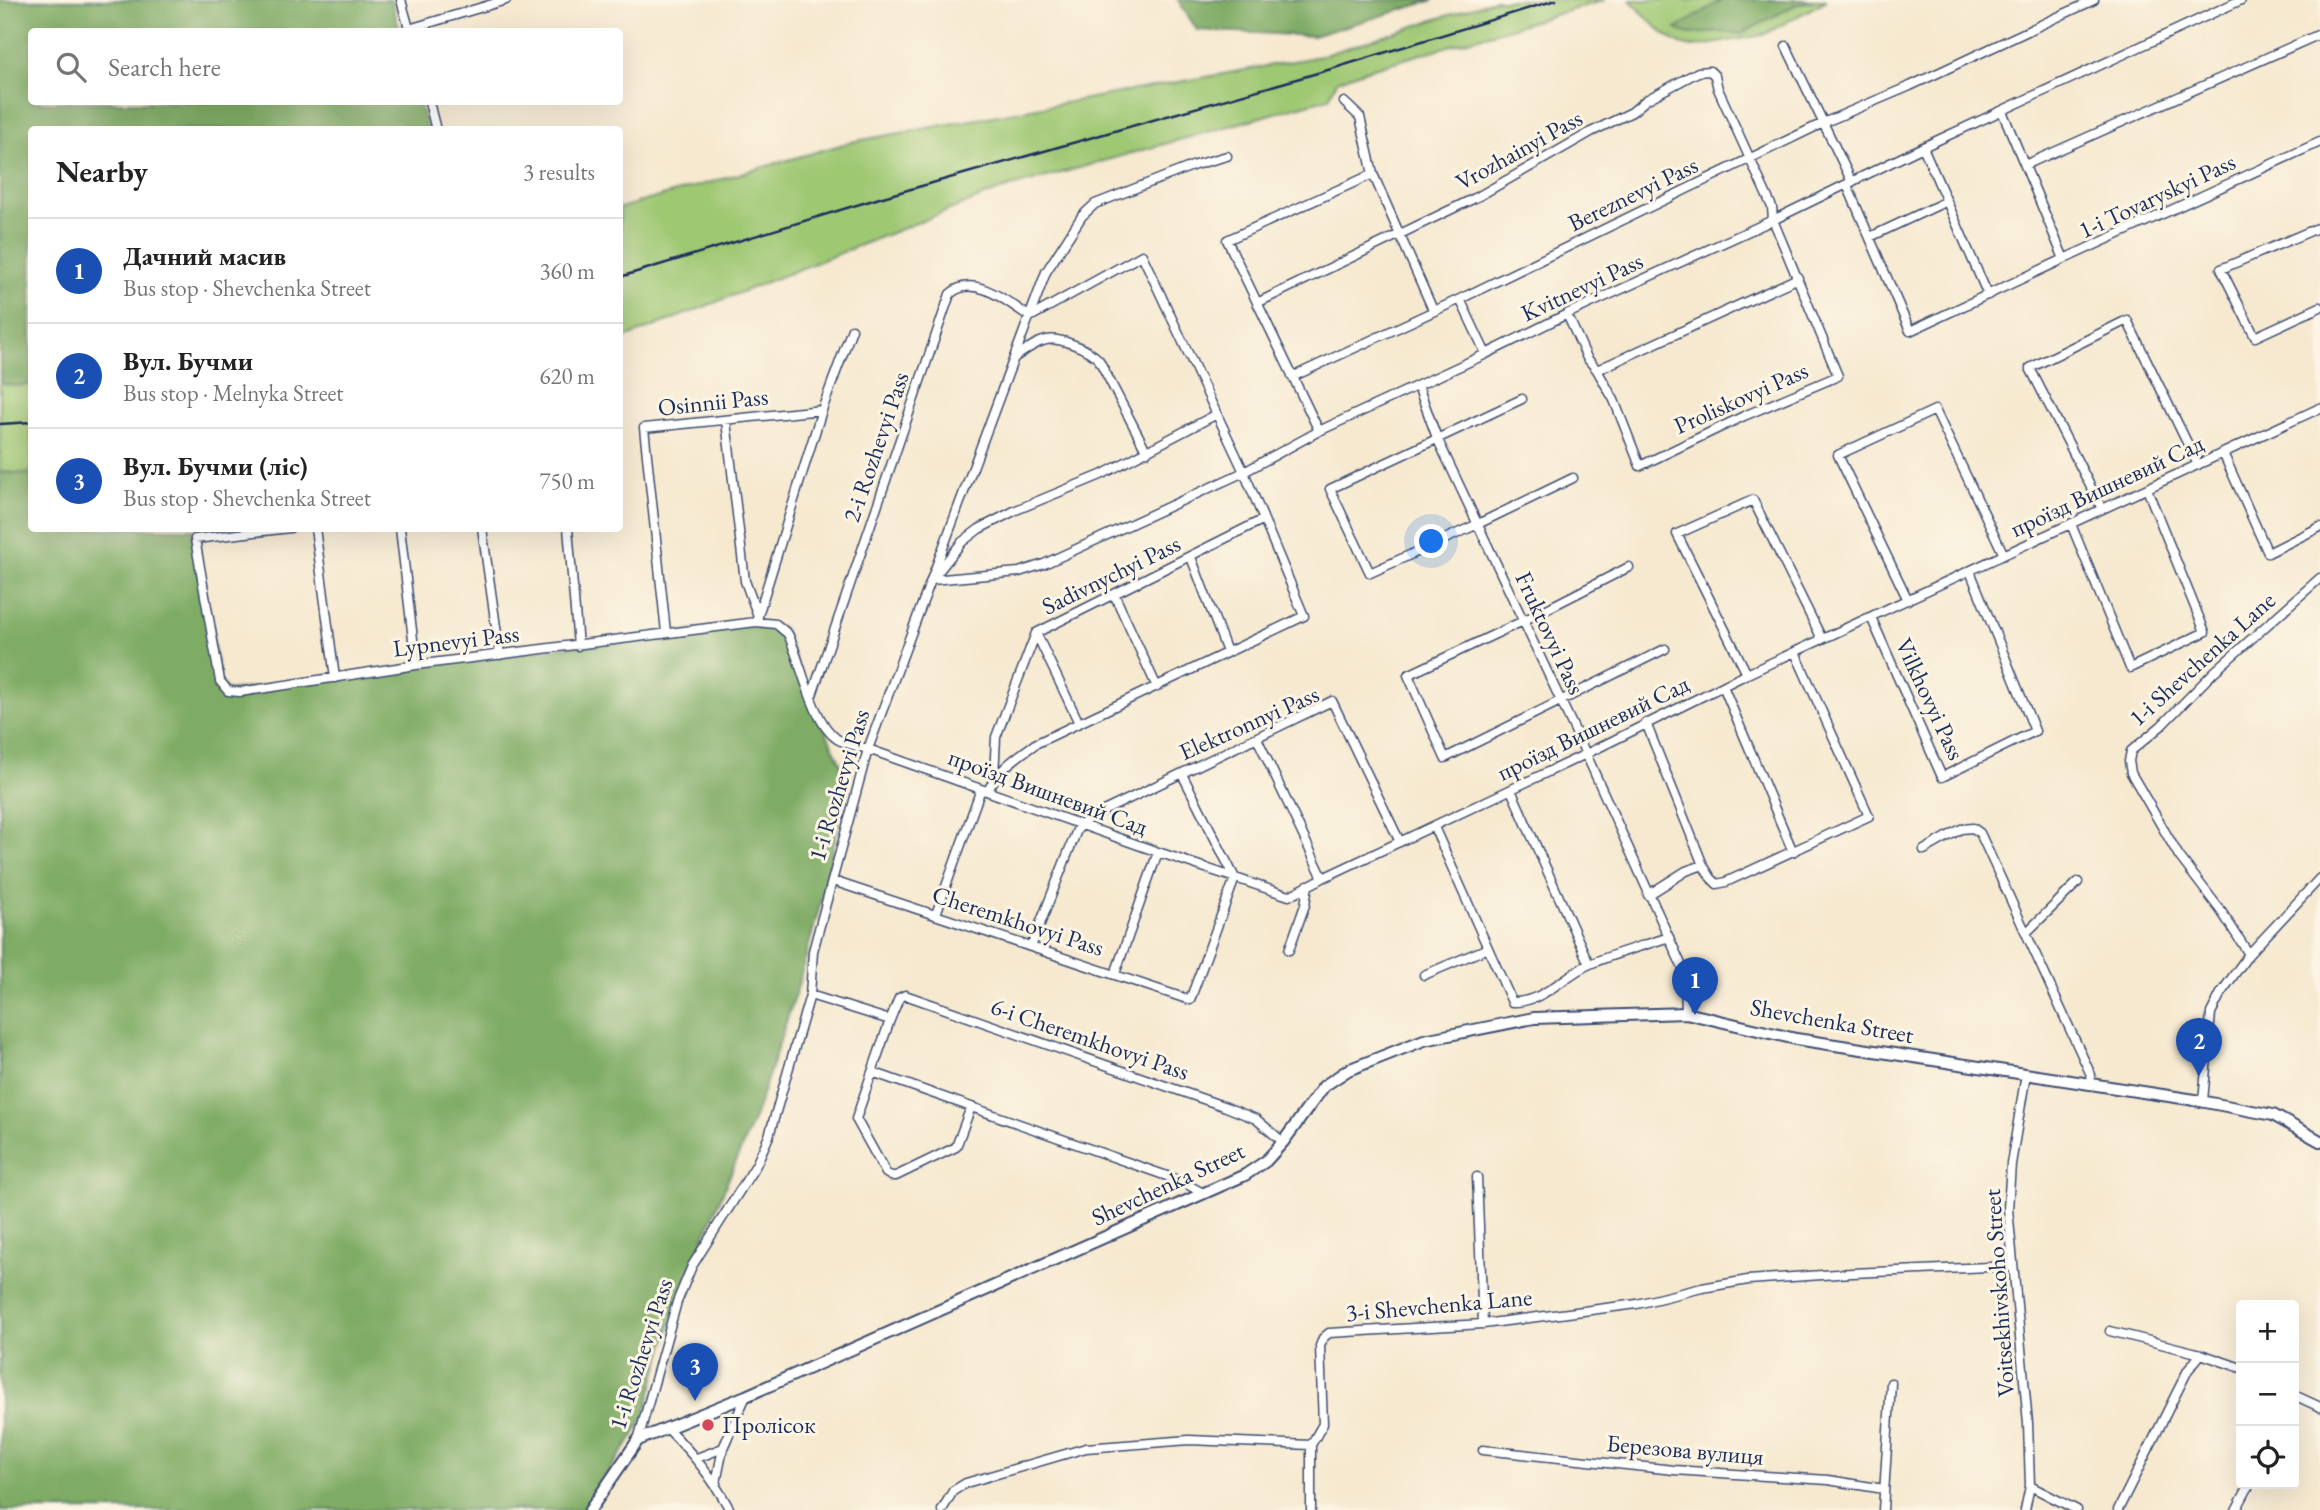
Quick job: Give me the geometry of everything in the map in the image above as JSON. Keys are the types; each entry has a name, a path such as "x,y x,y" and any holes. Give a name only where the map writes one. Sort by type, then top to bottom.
{"street":[{"path":"401,0 408,28"},
{"path":"415,28 506,0"},
{"name":"Bereznevyi Pass","path":"1292,377 1460,299 1823,123 1910,86 2094,0"},
{"name":"Kvitnevyi Pass","path":"932,580 1019,572 1044,564 1244,472 1319,431 1567,314 2241,0"},
{"path":"2025,165 2320,34"},
{"path":"1786,46 1850,183 1910,331 2064,259"},
{"name":"Vrozhainyi Pass","path":"1257,303 1479,195 1566,145 1632,112 1646,100 1698,72 1710,71 1714,76 1749,159"},
{"path":"1344,102 1360,117 1373,174 1433,310"},
{"path":"430,105 435,126"},
{"name":"1-i Tovaryskyi Pass","path":"2002,111 2064,259 2320,142"},
{"path":"1923,147 1987,295"},
{"name":"1-i Rozhevyi Pass","path":"590,1510 638,1440 677,1302 692,1266 764,1150 810,995 813,951 868,748 1041,284 1052,261 1088,209 1111,197 1195,165 1227,156"},
{"name":"Proliskovyi Pass","path":"1567,314 1587,358 1614,400 1640,466 1744,416 1838,376 1773,220 1772,207 1749,159"},
{"path":"1319,431 1227,240 1373,174"},
{"path":"1870,237 1947,201"},
{"path":"2320,227 2221,270 2256,337 2320,307"},
{"path":"936,914 984,790 1013,760 1035,744 1304,616 1244,472 1142,255 1030,317"},
{"path":"1597,370 1798,278"},
{"name":"2-i Rozhevyi Pass","path":"811,698 950,294 962,287 981,288 1030,317"},
{"path":"1460,299 1486,354"},
{"path":"2102,509 2030,368 2127,320 2198,465"},
{"path":"757,619 822,410 852,329"},
{"path":"1013,358 1044,340 1057,339 1091,352 1099,360 1147,452"},
{"name":"Fruktovyi Pass","path":"1418,386 1437,438 1586,754 1685,973 1686,1013"},
{"path":"1522,399 1330,489 1370,573 1573,478"},
{"name":"проїзд Вишневий Сад","path":"868,748 1157,852 1289,896 1747,674 2320,408"},
{"name":"Osinnii Pass","path":"666,632 644,428 822,410"},
{"path":"1908,600 1838,455 1935,410 2004,555"},
{"path":"932,580 962,542 979,529 1016,510 1101,475 1217,414"},
{"path":"726,421 745,581 757,619"},
{"path":"2223,453 2268,553 2320,527"},
{"path":"2071,524 2130,668 2205,632 2147,489"},
{"path":"1747,674 1677,534 1753,500 1822,639"},
{"name":"Sadivnychyi Pass","path":"994,777 996,737 1036,633 1262,520"},
{"name":"Lypnevyi Pass","path":"255,532 195,539 220,681 223,687 234,692 757,619 776,624 786,631 811,698 832,736 868,748"},
{"path":"316,532 335,678"},
{"path":"400,532 416,665"},
{"path":"483,532 500,655"},
{"path":"568,532 578,646"},
{"path":"1191,557 1227,652"},
{"path":"1629,567 1408,675 1445,758 1665,649"},
{"name":"Vilkhovyi Pass","path":"1871,617 1942,777 2035,731 1970,570"},
{"name":"1-i Shevchenka Lane","path":"2249,954 2221,911 2179,856 2131,773 2129,761 2131,751 2139,743 2161,726 2214,672 2320,578"},
{"path":"1114,594 1157,687"},
{"path":"1036,633 1079,723"},
{"path":"1646,723 1703,865 1717,884 1793,852 1869,816 1796,652"},
{"path":"1723,686 1793,852"},
{"name":"Elektronnyi Pass","path":"1082,825 1089,818 1332,701 1400,842"},
{"path":"1257,738 1323,878"},
{"path":"1182,774 1235,878"},
{"path":"1511,790 1589,964"},
{"path":"1031,947 1077,830 1082,825"},
{"path":"1434,827 1512,1002 1524,1003 1589,964 1669,937"},
{"path":"1924,850 1961,829 1973,828 1980,833 2091,1075 2090,1085"},
{"path":"1115,974 1157,852"},
{"path":"1648,895 1686,871 1703,865"},
{"name":"Cheremkhovyi Pass","path":"833,881 1190,1000 1235,878"},
{"path":"2203,1101 2211,1013 2221,993 2249,954 2320,878"},
{"path":"2027,932 2078,882"},
{"path":"1289,950 1305,905 1308,886"},
{"path":"1424,975 1488,948"},
{"path":"810,995 890,1020"},
{"name":"6-i Cheremkhovyi Pass","path":"971,1107 956,1147 896,1176 886,1173 856,1119 899,998 905,995 1226,1107 1256,1119 1283,1142"},
{"name":"Shevchenka Street","path":"638,1440 746,1396 1245,1175 1266,1161 1283,1142 1324,1086 1348,1070 1424,1040 1534,1018 1686,1013 1796,1040 2203,1101 2273,1115 2320,1141"},
{"path":"872,1072 1181,1181 1203,1193"},
{"name":"Voitsekhivskoho Street","path":"2025,1510 2030,1486 2027,1411 2008,1209 2010,1175 2026,1074"},
{"path":"1477,1177 1483,1324"},
{"name":"3-i Shevchenka Lane","path":"1311,1445 1323,1423 1320,1346 1329,1333 1483,1324 1637,1304 1748,1280 2012,1266"},
{"path":"2110,1331 2201,1354 2236,1366"},
{"path":"2118,1510 2188,1370 2201,1354"},
{"path":"1883,1510 1891,1383"},
{"path":"716,1483 723,1448 746,1396"},
{"path":"2299,1397 2320,1407"},
{"path":"667,1429 697,1458 716,1483 730,1510"},
{"path":"943,1510 953,1491 966,1483 1086,1448 1189,1440 1311,1445 1311,1510"},
{"path":"697,1458 723,1448"},
{"name":"Березова вулиця","path":"1483,1450 1674,1470 1828,1480 1884,1489"},
{"path":"2030,1486 2077,1510"},
{"path":"2236,1510 2246,1489"}],"green space":[{"path":"0,0 391,0 399,28 28,28 28,105 420,105 426,126 28,126 28,384 15,386 0,383"},
{"path":"1178,0 1434,0 1313,36 1197,30"},
{"path":"1496,0 1605,0 1360,72 1337,81 1329,98 1000,190 623,339 623,207 851,142 1321,56"},
{"path":"1630,0 1827,0 1763,35 1694,47 1667,36"},
{"path":"1722,0 1815,0 1795,5 1741,34 1689,34 1676,29"},
{"path":"28,334 28,474 0,472 0,339"},
{"path":"0,472 28,474 28,532 194,532 220,681 228,691 756,622 783,628 847,778 826,883 797,989 755,1116 677,1302 645,1414 635,1434 582,1510 0,1510"}],"railway":[{"path":"623,276 883,197 1328,70 1556,0"},
{"path":"0,424 28,422"}],"place":[{"name":"Дачний масив","path":"1695,1015"},
{"name":"Вул. Бучми","path":"2199,1076"},
{"name":"Вул. Бучми (ліс)","path":"695,1401"},
{"name":"Пролісок","path":"708,1425"}]}
